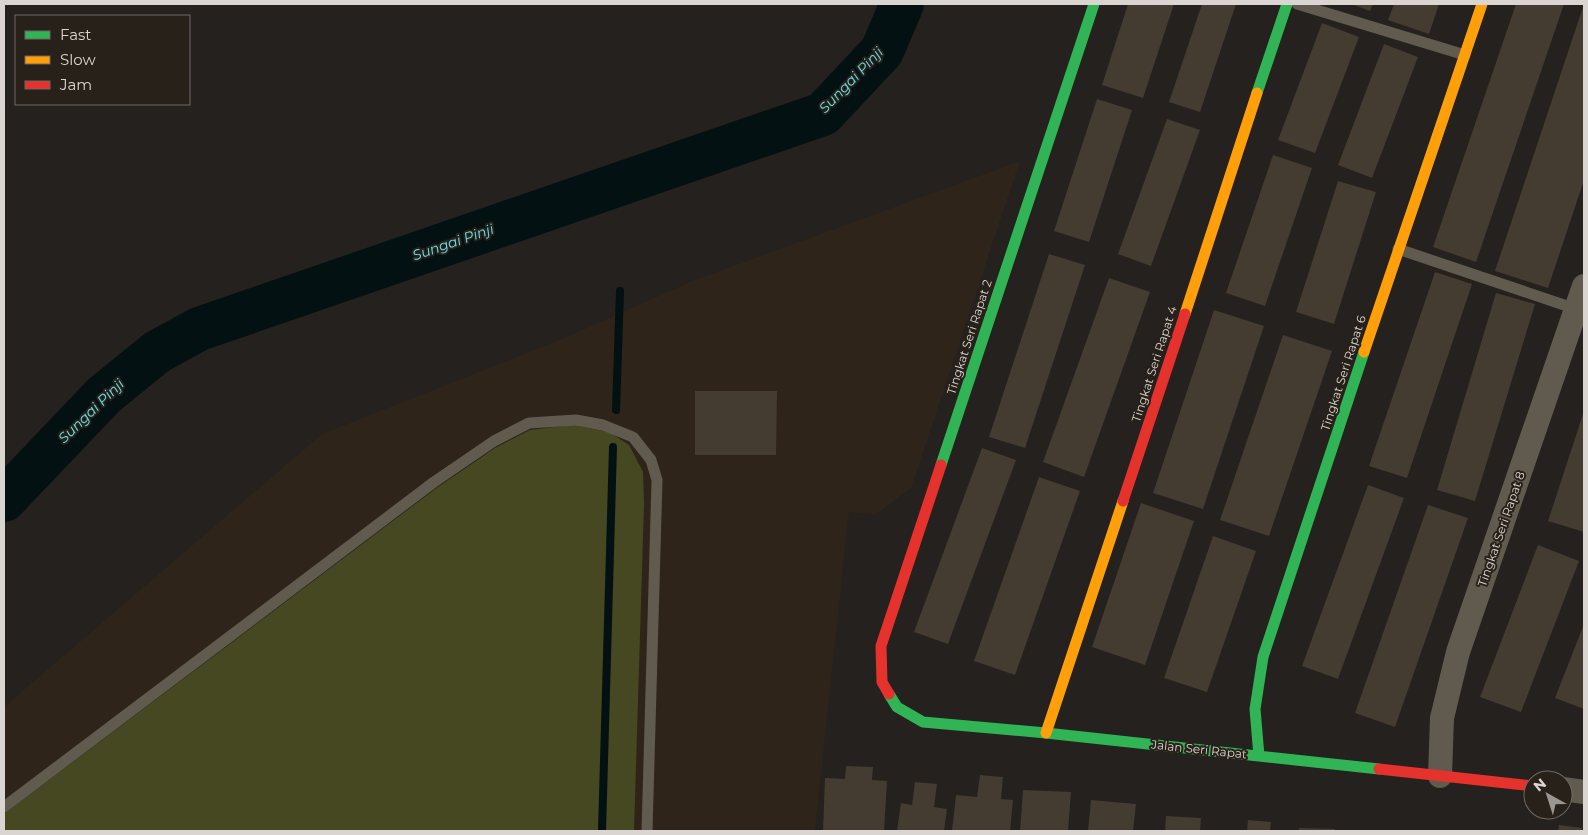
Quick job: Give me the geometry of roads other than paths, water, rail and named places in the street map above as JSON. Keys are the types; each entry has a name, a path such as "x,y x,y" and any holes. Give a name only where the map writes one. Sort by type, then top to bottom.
{"street":[{"name":"Tingkat Seri Rapat 2","path":"882,682 881,646 1094,4"},
{"name":"Tingkat Seri Rapat 4","path":"1046,733 1287,4"},
{"name":"Tingkat Seri Rapat 6","path":"1259,756 1255,709 1263,657 1398,249 1482,4"},
{"name":"Tingkat Seri Rapat 8","path":"1440,776 1442,718 1458,652 1581,310 1584,286"},
{"name":"Jalan Seri Rapat","path":"882,682 898,706 923,722 1046,733 1523,785"}],"lane":[{"path":"1297,4 1465,55"},
{"path":"1398,249 1581,310"},
{"path":"4,807 434,482 494,441 530,423 576,420 603,425 633,437 651,460 657,480 647,831"}],"waterway":[{"name":"Sungai Pinji","path":"4,500 104,395 157,352 199,329 823,114 882,51 902,4"},
{"path":"616,410 620,291"},
{"path":"602,831 613,447"}]}
